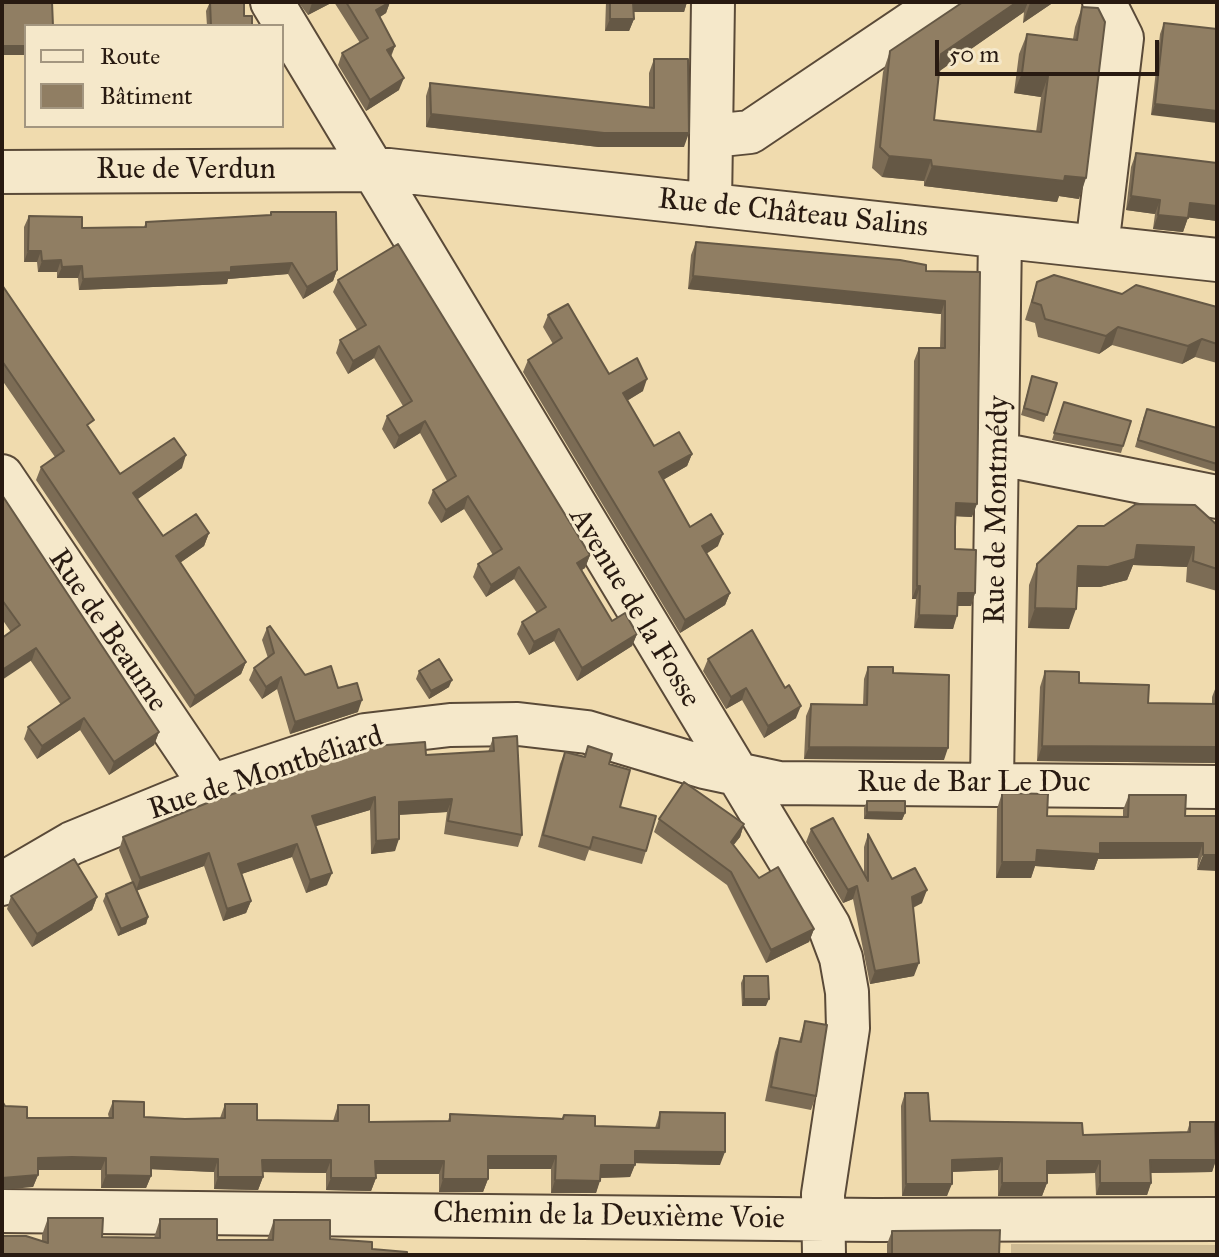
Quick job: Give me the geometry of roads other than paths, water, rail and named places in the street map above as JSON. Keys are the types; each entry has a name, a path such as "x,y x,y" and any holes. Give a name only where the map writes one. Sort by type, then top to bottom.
{"street":[{"name":"Avenue de la Fosse","path":"272,2 732,772 816,904 841,958 847,992 848,1028 823,1194 824,1237"},
{"path":"710,205 713,2"},
{"path":"712,136 750,132 943,2"},
{"path":"1097,247 1122,38 1104,2"},
{"name":"Rue de Verdun","path":"2,172 370,169"},
{"name":"Rue de Château Salins","path":"370,169 1217,260"},
{"name":"Rue de Montmédy","path":"992,783 1000,454 1000,237"},
{"path":"1000,454 1217,497"},
{"name":"Rue de Beaume","path":"2,476 211,786"},
{"name":"Rue de Montbéliard","path":"2,884 72,843 211,786 365,735 450,725 518,724 587,732 732,772"},
{"name":"Rue de Bar Le Duc","path":"732,772 779,783 1217,787"},
{"name":"Chemin de la Deuxième Voie","path":"2,1211 824,1237 1217,1219"}]}
